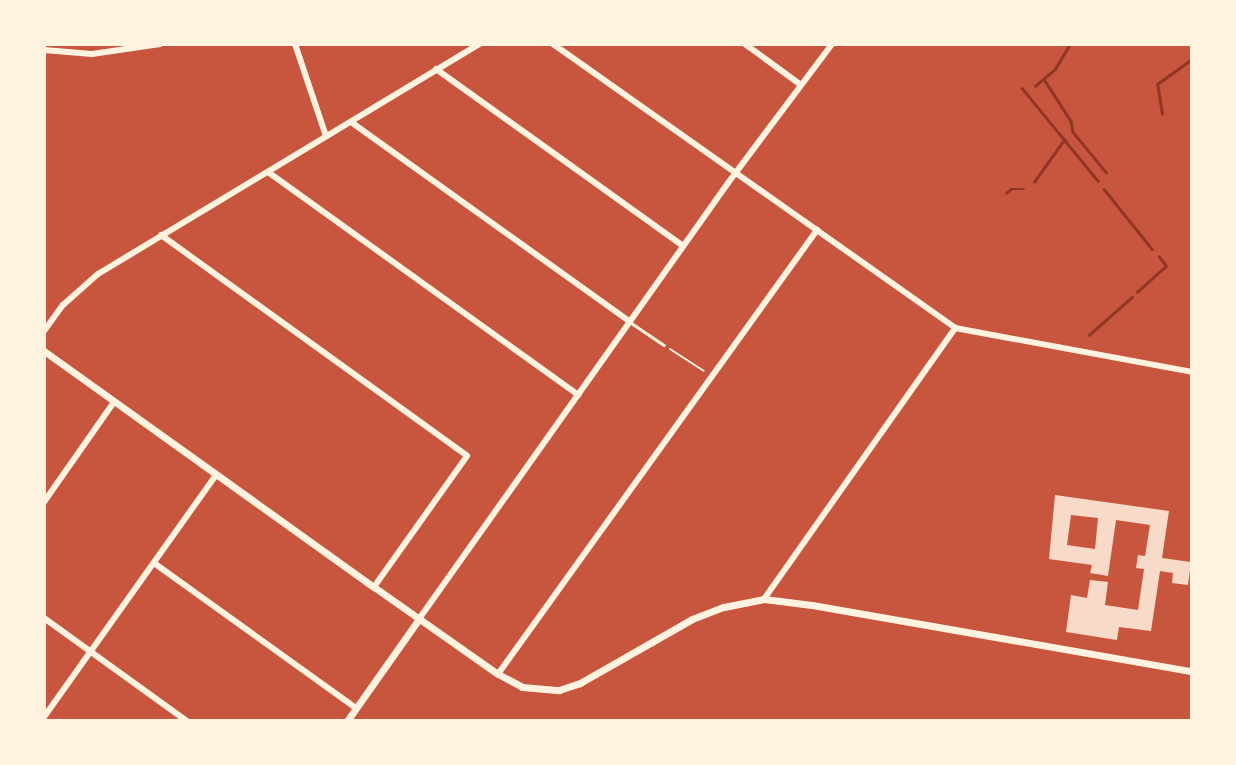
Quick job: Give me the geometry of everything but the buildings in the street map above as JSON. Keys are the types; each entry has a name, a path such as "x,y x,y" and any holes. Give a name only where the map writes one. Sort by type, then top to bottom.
{"street":[{"path":"44,50 92,54 160,44"},
{"path":"295,44 326,136"},
{"path":"44,331 81,288 161,235 479,44"},
{"path":"553,44 737,171 955,328 1192,372"},
{"path":"745,44 801,85"},
{"path":"346,721 683,246 832,44"},
{"path":"436,69 683,246"},
{"path":"351,122 629,322"},
{"path":"268,172 578,395"},
{"path":"498,674 817,230"},
{"path":"161,235 467,456 374,587"},
{"path":"764,599 955,328"},
{"path":"44,351 215,476 498,674 522,687 559,690 580,683 692,619 764,599 1192,671"},
{"path":"44,502 114,402"},
{"path":"44,717 215,476"},
{"path":"154,563 356,708"},
{"path":"44,618 187,721"}],"lane":[{"path":"629,322 664,345"}],"path":[{"path":"664,345 710,376"}],"waterway":[{"path":"1035,86 1055,69 1070,44"},
{"path":"1162,114 1157,84 1192,59"},
{"path":"1044,79 1071,121 1073,132 1106,172"},
{"path":"1022,88 1098,181"},
{"path":"1034,182 1064,140"},
{"path":"1006,193 1011,189 1024,189"},
{"path":"1104,189 1152,249"},
{"path":"1137,292 1166,266 1159,257"},
{"path":"1089,335 1132,297"}]}
